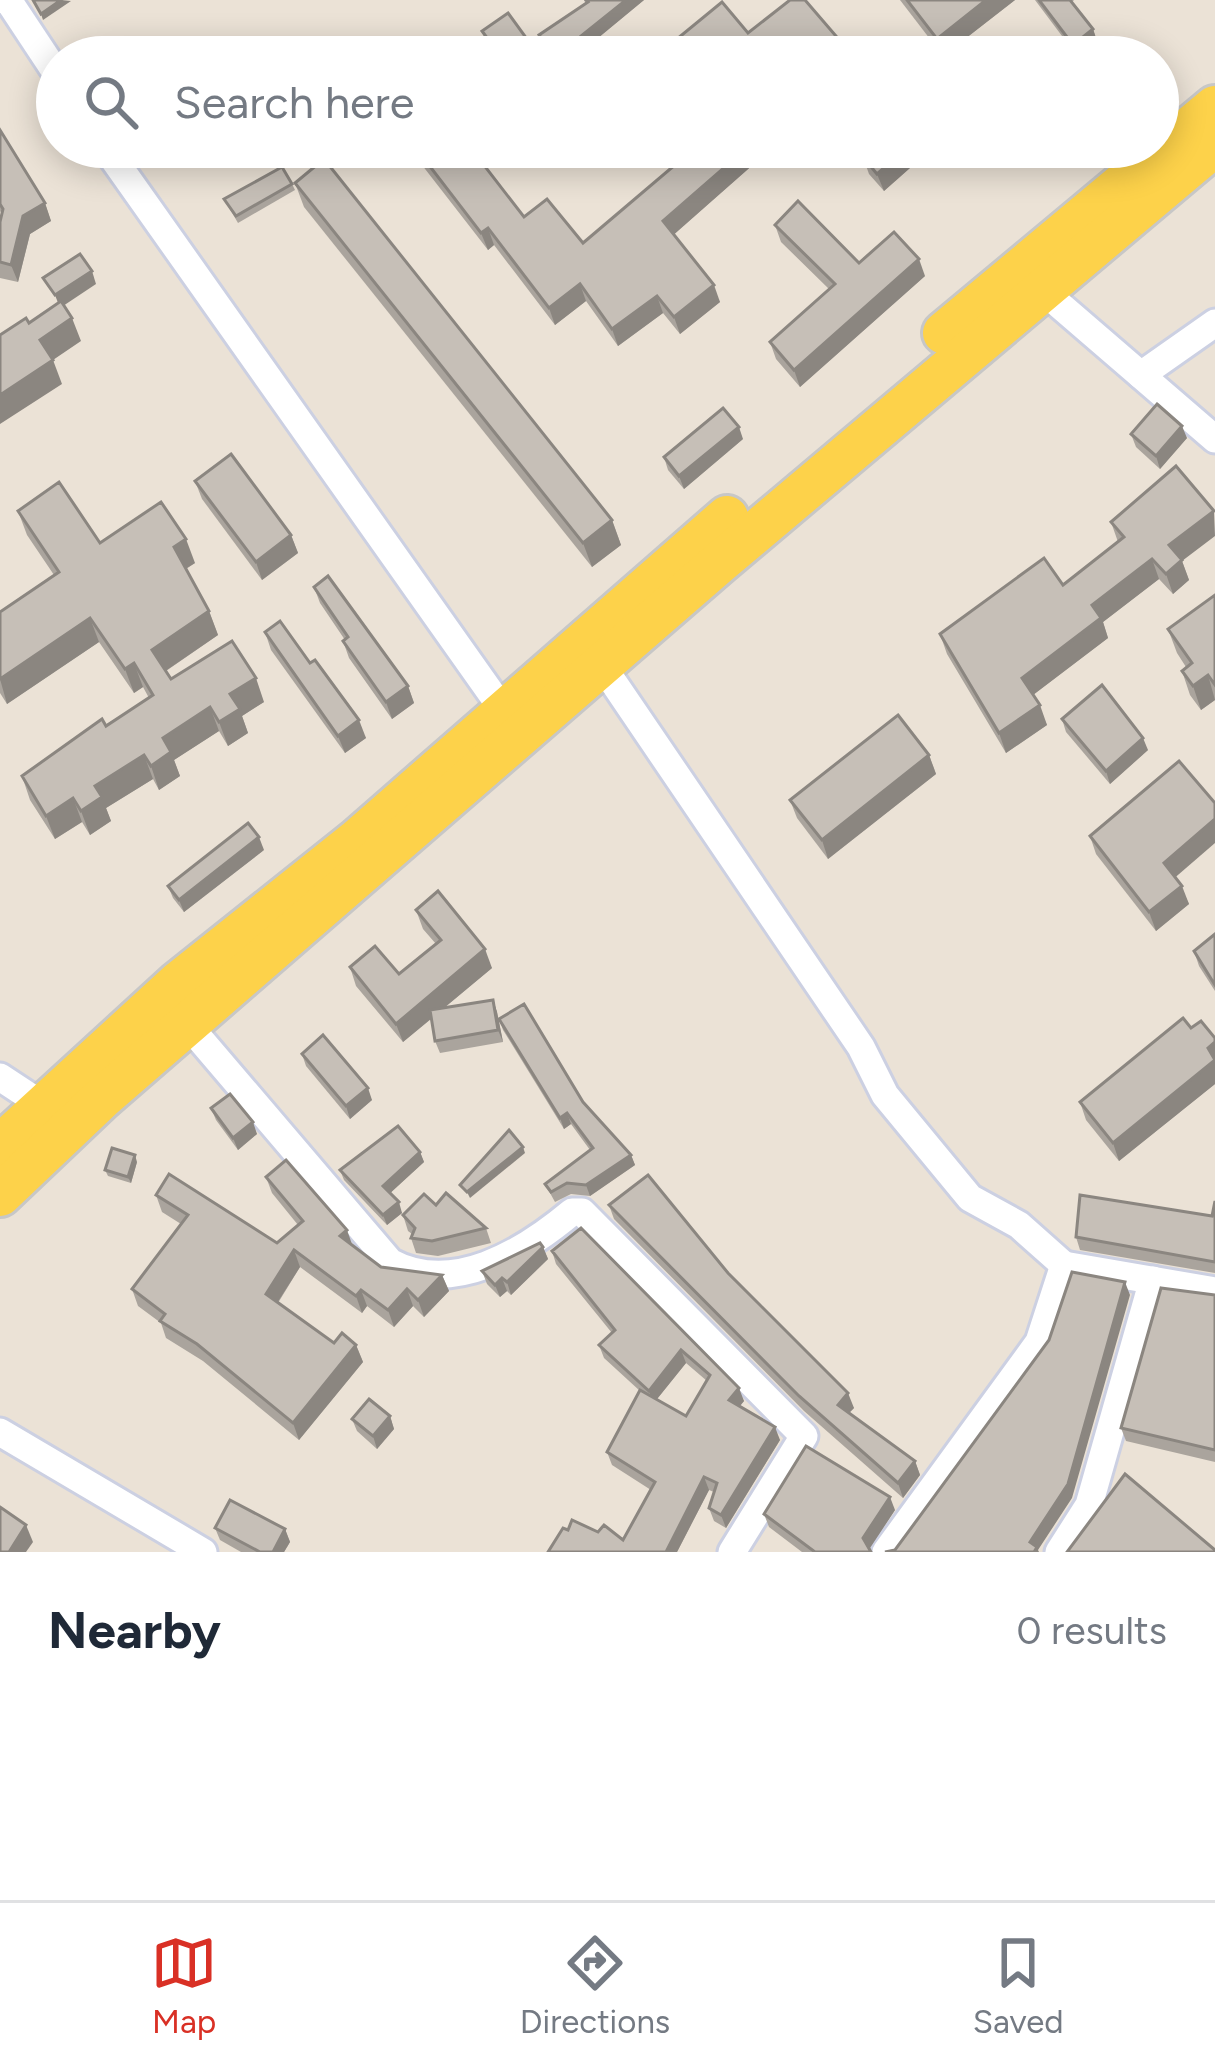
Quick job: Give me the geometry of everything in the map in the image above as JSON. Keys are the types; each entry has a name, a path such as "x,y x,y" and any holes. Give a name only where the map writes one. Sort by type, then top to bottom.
{"main road":[{"path":"1179,137 1215,107"},
{"path":"0,1195 188,1025 1041,289 1215,145"},
{"path":"0,1146 178,983 356,841 503,710 1143,168"}],"street":[{"path":"8,0 36,42"},
{"path":"121,168 503,710"},
{"path":"1041,289 1215,439"},
{"path":"1141,375 1215,323"},
{"path":"603,667 861,1047 885,1095 970,1198 1019,1225 1064,1265 1215,1291"},
{"path":"188,1025 390,1262 408,1271 431,1277 460,1275 540,1239 572,1212 582,1212 804,1436 732,1552"},
{"path":"0,1077 44,1106"},
{"path":"886,1552 1039,1342 1064,1265"},
{"path":"1060,1552 1089,1505 1154,1280"},
{"path":"0,1432 202,1552"}],"building":[{"path":"33,0 61,0 41,14"},
{"path":"626,0 581,36 539,35 588,2"},
{"path":"790,0 805,0 836,36 681,36 722,2 748,33"},
{"path":"907,0 986,0 941,36 935,36"},
{"path":"1039,0 1070,0 1093,29 1084,36 1066,36"},
{"path":"508,13 525,36 486,36 482,31"},
{"path":"0,130 45,203 23,216 11,265 0,262"},
{"path":"280,168 292,184 236,216 224,199"},
{"path":"313,168 331,168 612,520 583,543 295,183"},
{"path":"431,168 486,168 524,217 547,199 583,243 671,168 724,168 663,221 714,285 674,317 657,296 612,329 580,284 549,308 488,228 481,233"},
{"path":"798,201 859,263 894,232 919,259 794,370 770,342 835,284 775,225"},
{"path":"80,254 92,271 55,295 43,278"},
{"path":"61,301 72,318 40,340 53,360 0,395 0,335 26,318 29,323"},
{"path":"1157,404 1182,426 1156,456 1131,434"},
{"path":"723,408 739,427 679,476 664,457"},
{"path":"231,454 291,535 256,562 195,481"},
{"path":"1176,466 1214,511 1169,545 1182,560 1166,574 1152,559 1092,605 1101,618 1022,678 1040,705 999,733 940,634 1044,558 1063,585 1124,537 1111,522"},
{"path":"59,482 100,543 161,502 186,539 174,547 209,611 152,650 171,679 232,641 256,678 230,694 240,709 219,722 210,707 163,738 171,752 151,766 144,755 95,786 102,797 81,811 73,798 46,816 22,776 102,719 106,726 153,695 134,663 125,669 90,618 0,679 0,612 59,572 18,511"},
{"path":"328,576 408,686 386,702 343,641 348,637 314,587"},
{"path":"1215,595 1215,685 1208,675 1193,686 1182,671 1192,663 1168,629"},
{"path":"280,621 359,720 338,736 265,632"},
{"path":"1102,685 1143,738 1106,771 1062,719"},
{"path":"898,715 929,755 822,840 790,800"},
{"path":"1179,761 1215,803 1215,819 1164,863 1182,886 1149,912 1090,836"},
{"path":"248,823 259,837 179,900 168,886"},
{"path":"438,891 485,949 396,1024 350,967 375,946 399,974 441,940 416,910"},
{"path":"1215,934 1215,985 1194,951"},
{"path":"493,1000 498,1030 435,1041 430,1010"},
{"path":"524,1004 583,1102 631,1155 586,1185 567,1183 551,1192 545,1184 593,1148 567,1113 560,1118 499,1019"},
{"path":"1183,1018 1191,1028 1201,1021 1215,1038 1208,1048 1215,1060 1113,1143 1080,1102"},
{"path":"323,1035 368,1088 346,1106 302,1054"},
{"path":"230,1094 253,1122 233,1138 211,1108"},
{"path":"398,1126 420,1152 383,1186 399,1202 383,1215 340,1170"},
{"path":"509,1130 523,1147 467,1192 460,1185"},
{"path":"112,1148 135,1155 128,1177 105,1170"},
{"path":"286,1160 347,1230 340,1236 381,1267 442,1275 418,1300 407,1289 388,1310 361,1290 356,1296 294,1250 266,1294 334,1343 342,1333 356,1345 293,1423 197,1344 160,1321 165,1314 132,1289 188,1215 156,1195 169,1174 277,1243 303,1221 266,1177"},
{"path":"648,1175 728,1273 848,1393 838,1405 915,1461 898,1483 799,1396 609,1205"},
{"path":"446,1193 486,1228 432,1241 411,1238 415,1228 403,1215 424,1194 436,1205"},
{"path":"1080,1195 1212,1216 1215,1201 1215,1262 1076,1237"},
{"path":"581,1228 739,1388 729,1400 775,1427 721,1515 709,1508 717,1483 704,1477 666,1552 548,1552 572,1520 598,1532 604,1525 623,1540 655,1482 607,1452 640,1390 686,1416 710,1375 681,1350 649,1391 599,1345 615,1330 552,1251"},
{"path":"540,1243 543,1247 507,1282 502,1278 495,1285 482,1271"},
{"path":"1072,1272 1125,1282 1068,1484 1030,1542 1037,1547 1034,1552 885,1552 895,1550 1049,1340"},
{"path":"1161,1288 1215,1295 1215,1450 1121,1428"},
{"path":"369,1399 390,1416 373,1436 352,1419"},
{"path":"806,1446 890,1497 863,1538 871,1552 815,1552 764,1514"},
{"path":"1125,1474 1215,1550 1215,1552 1067,1552"},
{"path":"230,1500 285,1529 273,1552 260,1552 215,1528"},
{"path":"0,1507 26,1525 9,1552 0,1552"}]}
